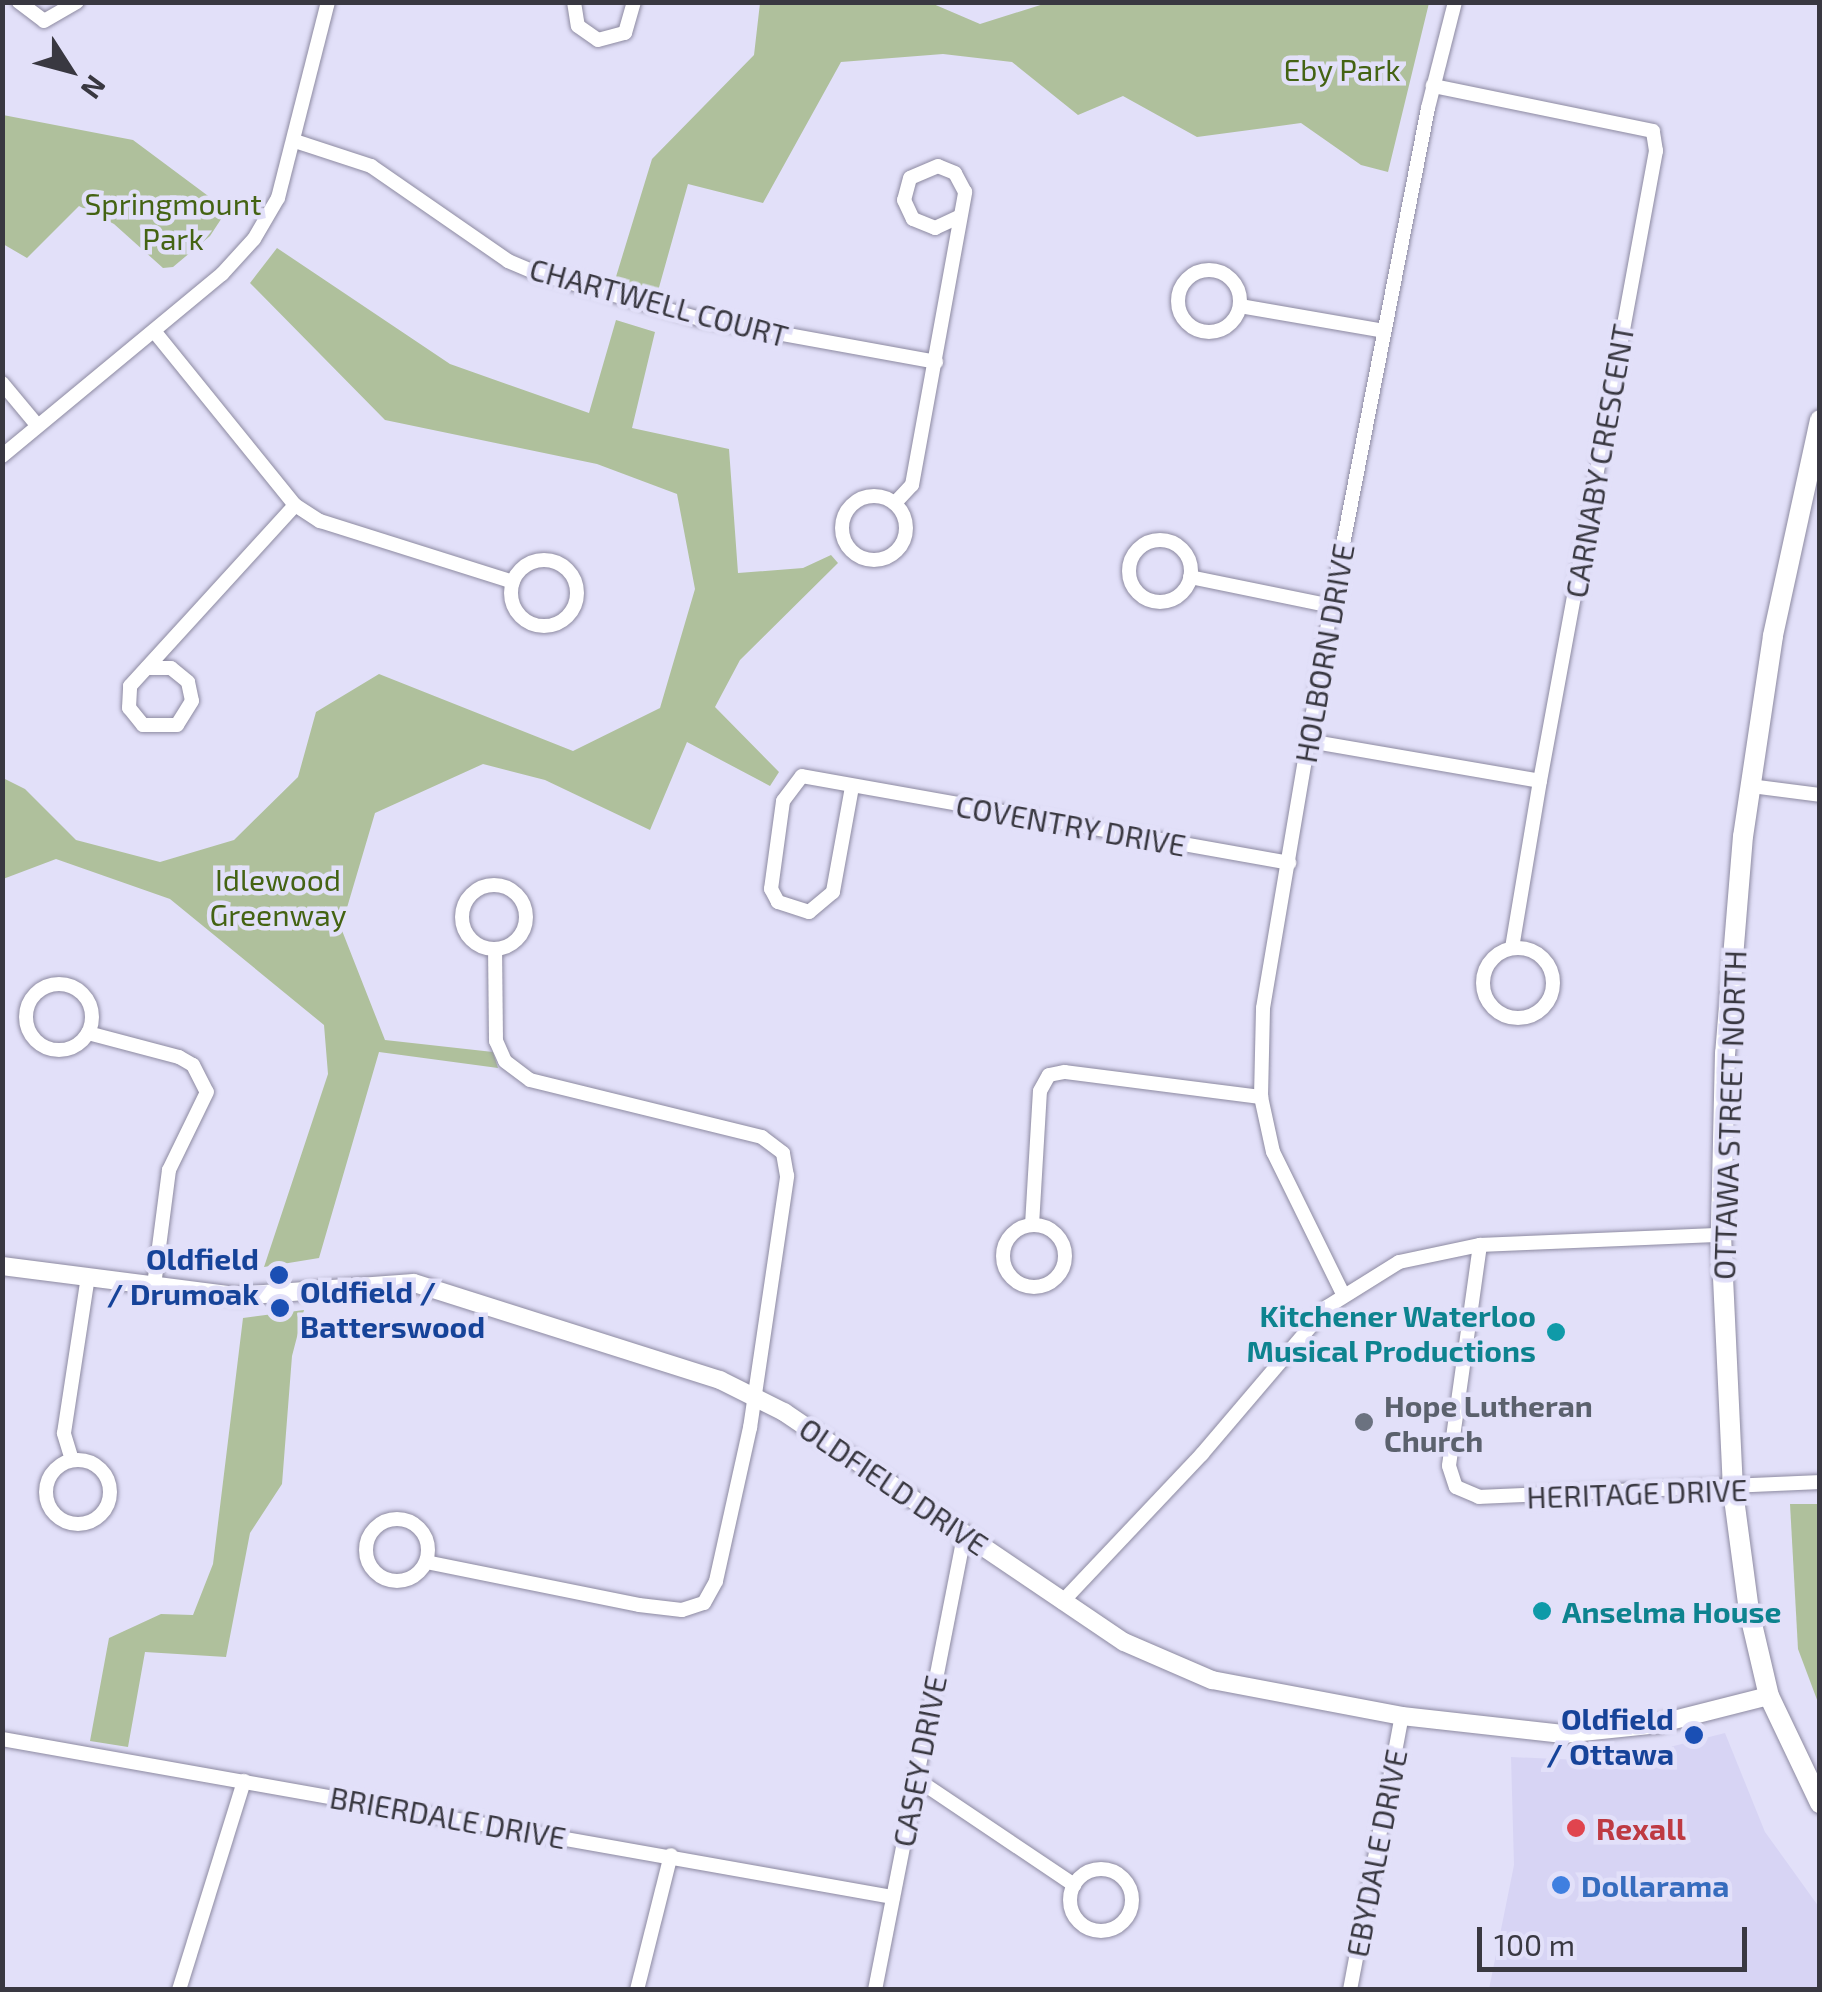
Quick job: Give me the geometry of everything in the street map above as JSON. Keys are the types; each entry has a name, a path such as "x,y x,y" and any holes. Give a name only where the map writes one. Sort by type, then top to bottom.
{"main road":[{"name":"OTTAWA STREET NORTH","path":"1820,420 1772,636 1751,786 1725,1053 1720,1235 1733,1491 1769,1696 1820,1803"}],"street":[{"path":"19,2 44,21 77,2"},
{"path":"2,456 154,331 254,239 278,198 328,2"},
{"path":"574,2 578,26 598,40 625,32 634,2"},
{"name":"HOLBORN DRIVE","path":"1343,1294 1273,1152 1261,1097 1263,1008 1331,606 1433,86 1455,2"},
{"name":"CARNABY CRESCENT","path":"1433,86 1653,131 1656,150 1540,781"},
{"name":"CHARTWELL COURT","path":"294,141 371,166 508,261 539,274 700,319 936,362"},
{"path":"894,503 912,485 958,217 966,192 956,173 927,166 910,178 904,200 913,219 934,228 958,217"},
{"path":"1212,270 1232,279 1240,306 1230,325 1199,331 1182,317 1178,294 1190,276 1212,270"},
{"path":"1240,306 1384,331"},
{"path":"154,331 295,505 320,521 514,582"},
{"path":"2,383 36,425"},
{"path":"873,496 894,503 906,520 900,548 882,560 856,556 844,539 849,508 873,496"},
{"path":"147,668 170,668 188,682 192,701 177,725 153,729 129,708 130,686 295,505"},
{"path":"1170,542 1187,556 1190,576 1182,592 1158,602 1133,587 1129,564 1143,544 1170,542"},
{"path":"558,563 572,576 577,599 562,622 534,625 516,611 514,582 527,565 558,563"},
{"path":"1190,576 1331,606"},
{"path":"1309,741 1540,781 1512,948 1486,966 1483,994 1501,1015 1529,1018 1546,1005 1553,976 1540,956 1512,948"},
{"name":"COVENTRY DRIVE","path":"852,787 832,892 809,912 778,902 771,889 789,788 802,776 1289,863"},
{"path":"1751,786 1820,795"},
{"path":"495,885 516,894 526,916 516,940 495,949 472,940 462,920 474,892 495,885"},
{"path":"426,1562 639,1605 682,1610 704,1603 716,1582 753,1395 788,1176 783,1153 762,1138 530,1080 505,1061 496,1041 495,949"},
{"path":"49,986 76,988 90,1006 88,1033 68,1048 41,1045 28,1029 29,1004 49,986"},
{"path":"88,1033 179,1057 194,1065 207,1092 170,1170 154,1286"},
{"path":"1032,1225 1040,1090 1049,1075 1065,1072 1261,1097"},
{"path":"1032,1225 1058,1235 1066,1255 1056,1280 1038,1288 1014,1281 1003,1259 1012,1235 1032,1225"},
{"path":"1062,1602 1343,1294 1400,1262 1480,1245 1720,1235"},
{"name":"HERITAGE DRIVE","path":"1480,1245 1449,1466 1456,1487 1479,1497 1733,1491 1820,1482"},
{"name":"OLDFIELD DRIVE","path":"2,1266 238,1296 414,1283 753,1395 965,1532 1062,1602 1169,1666 1402,1716 1563,1734 1658,1724 1769,1696"},
{"path":"72,1460 64,1433 88,1276"},
{"path":"72,1460 90,1462 109,1484 107,1504 86,1523 61,1519 46,1498 53,1471 72,1460"},
{"path":"406,1520 424,1532 426,1562 413,1577 388,1580 370,1566 366,1543 380,1524 406,1520"},
{"name":"CASEY DRIVE","path":"875,1990 965,1532"},
{"name":"EBYDALE DRIVE","path":"1350,1990 1402,1716"},
{"name":"BRIERDALE DRIVE","path":"2,1739 893,1897"},
{"path":"915,1778 1074,1885"},
{"path":"179,1990 244,1781"},
{"path":"637,1990 671,1856"},
{"path":"1090,1870 1115,1871 1130,1887 1130,1913 1114,1929 1092,1930 1074,1916 1074,1885 1090,1870"}],"shaded area":[{"path":"1725,1733 1765,1832 1819,1907 1819,1989 1489,1989 1514,1865 1511,1757 1580,1760 1650,1752"}],"green space":[{"name":"Eby Park","path":"1050,2 1429,3 1388,172 1361,165 1301,123 1197,137 1123,96 1078,115 1012,62 943,54 841,62 763,203 688,184 658,291 615,280 652,159 754,55 760,3 931,3 980,24"},
{"name":"Springmount Park","path":"3,115 133,140 227,210 210,236 173,267 163,268 114,224 79,206 27,258 3,244"},
{"name":"Idlewood Greenway","path":"277,248 450,364 589,413 616,320 655,332 632,428 729,449 738,573 803,568 831,555 838,563 740,660 715,707 779,772 770,786 687,742 650,830 545,780 483,764 375,813 341,928 385,1040 493,1052 498,1068 379,1052 319,1258 264,1267 328,1074 324,1025 170,899 56,859 3,879 3,778 25,789 76,840 160,862 234,840 298,777 316,712 379,674 573,751 660,708 695,589 677,494 597,464 385,420 250,283"},
{"path":"304,1310 292,1356 282,1484 250,1533 226,1657 145,1652 128,1747 90,1741 109,1638 161,1614 193,1615 213,1564 243,1318"},
{"path":"1790,1504 1819,1504 1819,1705 1798,1649"}],"place":[{"name":"Oldfield / Drumoak","path":"279,1275"},
{"name":"Oldfield / Batterswood","path":"280,1308"},
{"name":"Kitchener Waterloo Musical Productions","path":"1556,1332"},
{"name":"Hope Lutheran Church","path":"1364,1422"},
{"name":"Anselma House","path":"1542,1611"},
{"name":"Oldfield / Ottawa","path":"1694,1735"},
{"name":"Rexall","path":"1576,1828"},
{"name":"Dollarama","path":"1561,1885"}]}
